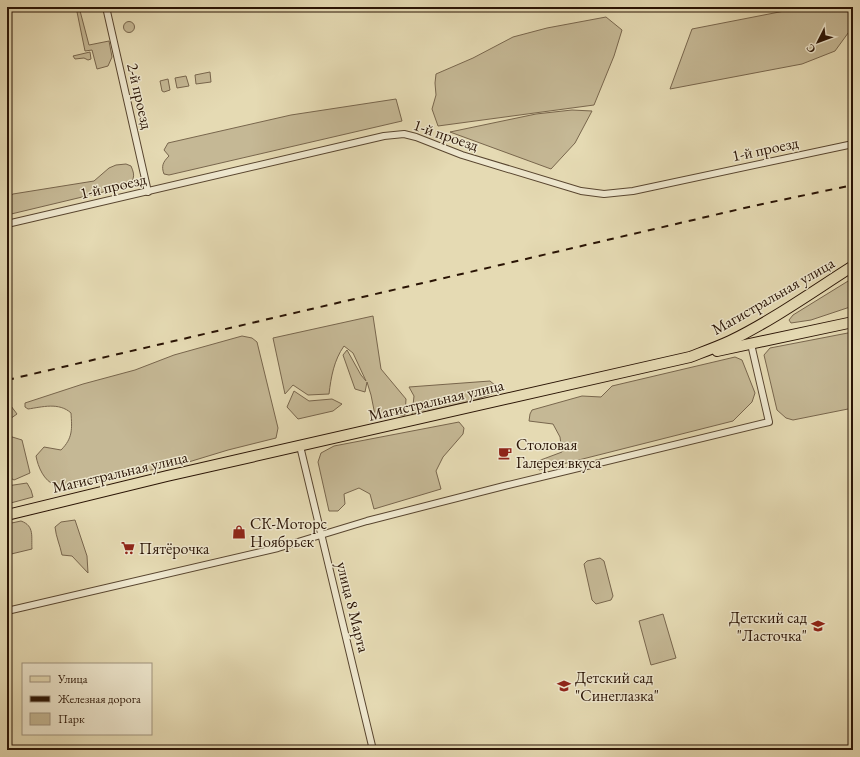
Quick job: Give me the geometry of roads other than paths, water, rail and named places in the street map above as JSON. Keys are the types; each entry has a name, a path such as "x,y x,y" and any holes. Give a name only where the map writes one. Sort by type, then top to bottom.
{"main road":[{"name":"Магистральная улица","path":"7,515 167,476 690,357 729,342 748,332 853,266"},
{"path":"690,357 853,322"}],"street":[{"name":"2-й проезд","path":"106,7 148,192"},
{"name":"1-й проезд","path":"7,224 384,136 404,134 416,137 462,155 573,190 604,194 633,191 853,144"},
{"path":"7,611 278,548 367,521 515,483 769,422 751,344"},
{"name":"улица 8 Марта","path":"300,446 373,750"}],"railway":[{"path":"7,380 753,206 853,185"}],"place":[{"name":"Столовая Галерея вкуса","path":"505,453"},
{"name":"СК-Моторс Ноябрьск","path":"239,532"},
{"name":"Пятёрочка","path":"128,548"},
{"name":"Детский сад \"Ласточка\"","path":"818,626"},
{"name":"Детский сад \"Синеглазка\"","path":"564,686"}]}
